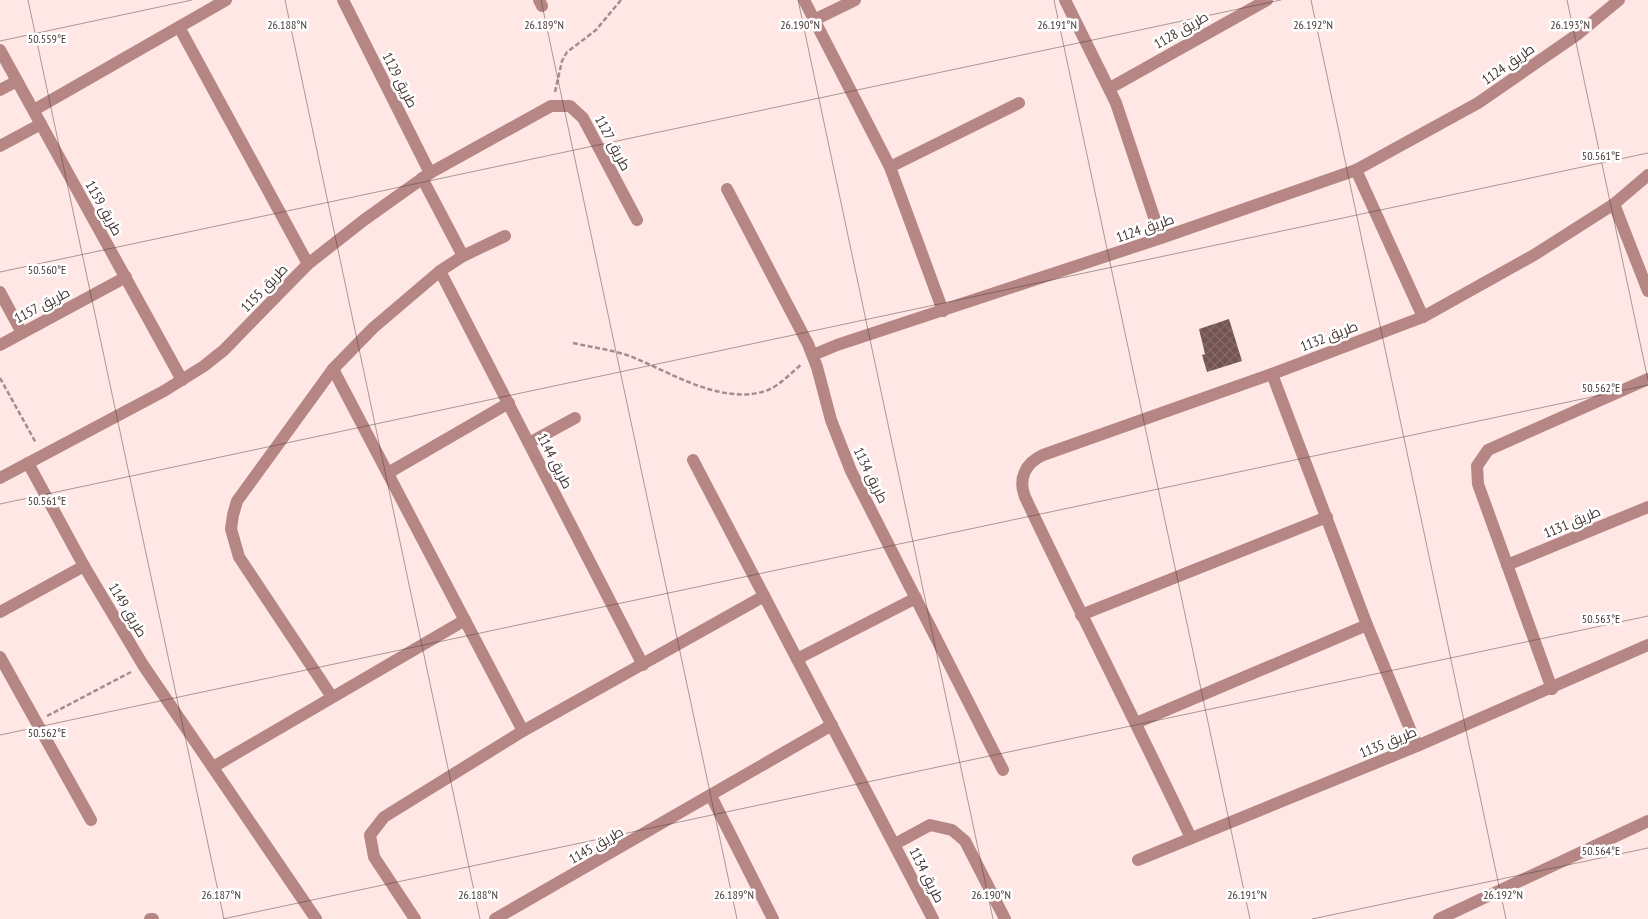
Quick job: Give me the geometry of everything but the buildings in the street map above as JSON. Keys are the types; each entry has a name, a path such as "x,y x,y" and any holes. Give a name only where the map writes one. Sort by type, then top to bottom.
{"street":[{"path":"34,110 226,0"},
{"name":"طريق 1129","path":"342,0 463,256"},
{"path":"804,0 890,167 943,311"},
{"path":"814,20 854,0"},
{"path":"1064,0 1110,88 1161,238"},
{"name":"طريق 1128","path":"1110,88 1242,6 1267,0"},
{"name":"طريق 1124","path":"813,355 837,345 1161,238 1356,170 1478,103 1578,34 1619,0"},
{"path":"179,27 308,264"},
{"name":"طريق 1159","path":"0,50 182,380"},
{"path":"0,90 17,81"},
{"path":"890,167 1019,103"},
{"name":"طريق 1127","path":"548,108 570,106 583,118 637,220"},
{"name":"طريق 1155","path":"0,478 182,380 224,350 308,264 426,175 548,108"},
{"path":"0,146 41,124"},
{"path":"1356,170 1424,317"},
{"name":"طريق 1132","path":"1081,615 1026,497 1023,477 1029,464 1035,459 1424,317 1534,255 1614,204 1648,175"},
{"name":"طريق 1134","path":"727,189 813,355 840,446 1004,770"},
{"path":"1614,204 1648,291"},
{"path":"332,697 239,557 232,530 232,515 245,488 334,369 373,328 440,271 463,256 505,236"},
{"name":"طريق 1144","path":"440,271 643,665"},
{"name":"طريق 1157","path":"0,345 126,277"},
{"path":"0,292 22,333"},
{"path":"334,369 523,732"},
{"path":"1272,374 1367,625 1417,746"},
{"path":"1552,689 1477,478 1477,466 1488,450 1648,379"},
{"path":"388,473 508,403"},
{"path":"529,443 574,418"},
{"name":"طريق 1134","path":"692,460 895,844 932,919"},
{"name":"طريق 1149","path":"28,463 84,566 143,665 316,919"},
{"name":"طريق 1131","path":"1507,565 1648,506"},
{"path":"1191,838 1136,723 1081,615 1327,517"},
{"path":"0,612 84,566"},
{"path":"415,919 374,856 370,835 384,817 523,732 764,596"},
{"path":"797,659 916,598"},
{"path":"213,767 465,620"},
{"path":"1136,723 1367,625"},
{"name":"طريق 1135","path":"1138,860 1417,746 1552,689 1648,645"},
{"path":"0,657 91,820"},
{"name":"طريق 1145","path":"495,919 832,725"},
{"path":"711,796 773,919"},
{"path":"1439,919 1648,821"},
{"name":"طريق 1134","path":"895,844 930,825 952,830 965,841 1005,919"}],"path":[{"path":"548,108 562,61 568,52 596,30 621,0"},
{"path":"573,343 636,358 694,385 752,394 770,389 813,355"},
{"path":"0,378 42,455"},
{"path":"36,722 143,665"}]}
